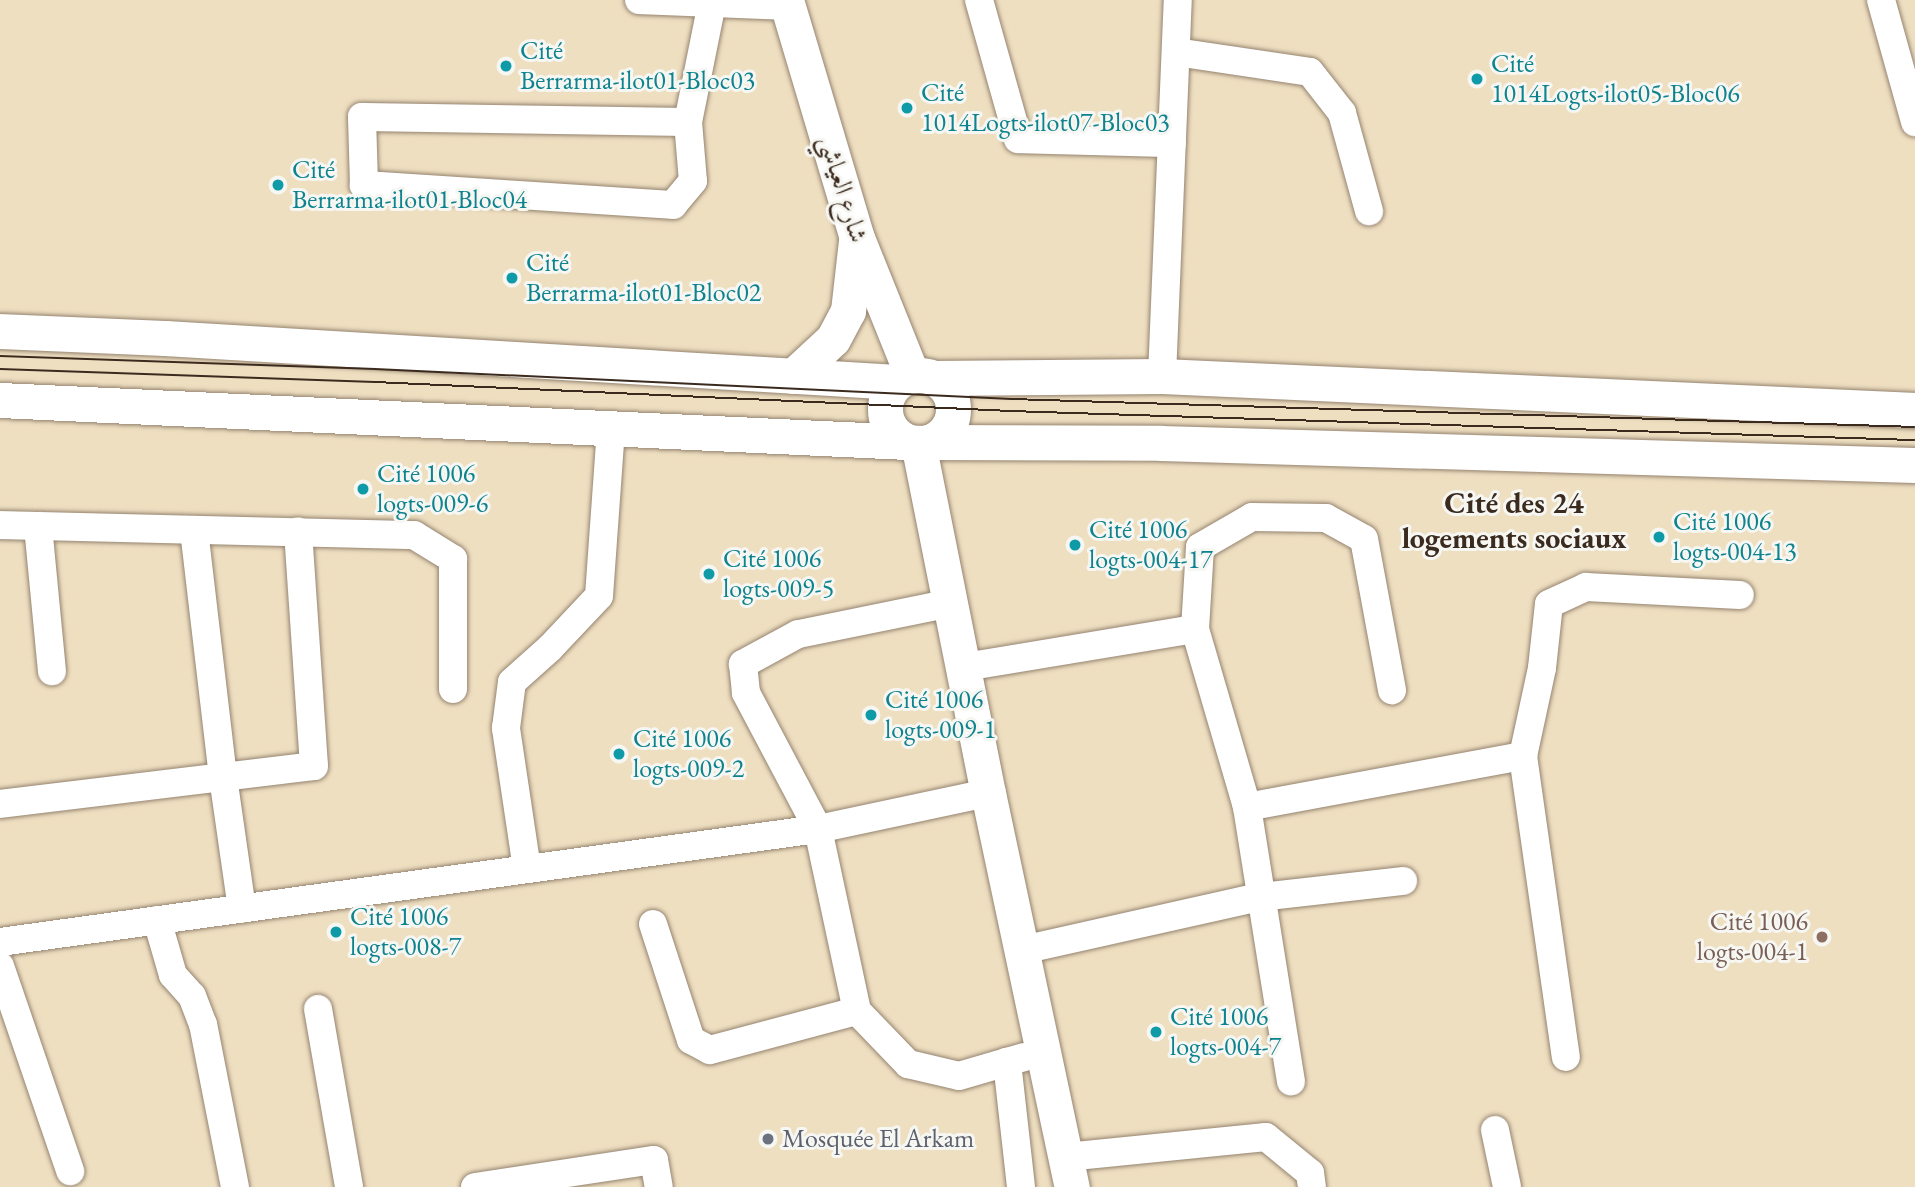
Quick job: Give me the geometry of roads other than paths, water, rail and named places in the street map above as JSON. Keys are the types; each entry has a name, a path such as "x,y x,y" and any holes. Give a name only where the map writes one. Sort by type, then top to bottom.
{"street":[{"path":"639,0 787,3"},
{"path":"979,0 1018,139 1172,143"},
{"path":"1162,376 1178,0"},
{"path":"1881,0 1903,39 1915,122"},
{"path":"688,122 362,117 364,185 673,205 693,181 688,122 712,3"},
{"name":"شارع العياشي","path":"787,3 857,238 914,378"},
{"path":"1176,52 1310,72 1342,113 1369,211"},
{"path":"793,376 833,339 848,311 857,238"},
{"path":"0,331 165,338 793,376 1162,376 1915,410"},
{"path":"914,378 885,400 884,410 891,429 918,442"},
{"path":"914,378 950,394 953,416 948,427 918,442"},
{"path":"0,400 918,442 1161,443 1915,465"},
{"path":"527,869 506,728 512,682 550,648 598,596 611,427"},
{"path":"918,442 988,793 1069,1172 1266,1137 1310,1173 1312,1187"},
{"path":"1290,1081 1247,807 1195,629 1200,547 1252,517 1326,517 1364,539 1392,690"},
{"path":"0,525 414,535 453,559 453,689"},
{"path":"38,526 52,671"},
{"path":"194,530 223,777 242,909"},
{"path":"0,804 314,766 298,532"},
{"path":"1566,1057 1523,756 1542,668 1549,604 1586,587 1740,595"},
{"path":"951,603 798,634 743,664 746,693 818,829 858,1011 908,1064 959,1076 1044,1052"},
{"path":"965,667 1195,629"},
{"path":"1247,807 1523,756"},
{"path":"0,942 818,829 988,793"},
{"path":"1022,950 1260,897 1404,881"},
{"path":"157,920 173,975 192,996 203,1024 235,1187"},
{"path":"653,924 691,1040 710,1050 858,1011"},
{"path":"0,966 70,1171"},
{"path":"318,1009 349,1187"},
{"path":"1007,1062 1021,1187"},
{"path":"1494,1130 1507,1187"},
{"path":"475,1187 531,1183 654,1160 659,1187"}],"tram line":[{"path":"0,356 375,369 1011,399 1915,427"},
{"path":"0,369 375,382 1010,411 1915,440"}],"place":[{"name":"Cité Berrarma-ilot01-Bloc03","path":"506,66"},
{"name":"Cité 1014Logts-ilot05-Bloc06","path":"1477,79"},
{"name":"Cité 1014Logts-ilot07-Bloc03","path":"907,108"},
{"name":"Cité Berrarma-ilot01-Bloc04","path":"278,185"},
{"name":"Cité Berrarma-ilot01-Bloc02","path":"512,278"},
{"name":"Cité 1006 logts-009-6","path":"363,489"},
{"name":"Cité 1006 logts-004-13","path":"1659,537"},
{"name":"Cité 1006 logts-004-17","path":"1075,545"},
{"name":"Cité 1006 logts-009-5","path":"709,574"},
{"name":"Cité 1006 logts-009-1","path":"871,715"},
{"name":"Cité 1006 logts-009-2","path":"619,754"},
{"name":"Cité 1006 logts-008-7","path":"336,932"},
{"name":"Cité 1006 logts-004-1","path":"1822,937"},
{"name":"Cité 1006 logts-004-7","path":"1156,1032"},
{"name":"Mosquée El Arkam","path":"768,1139"}],"district":[{"name":"Cité des 24 logements sociaux","path":"1514,520"}]}
